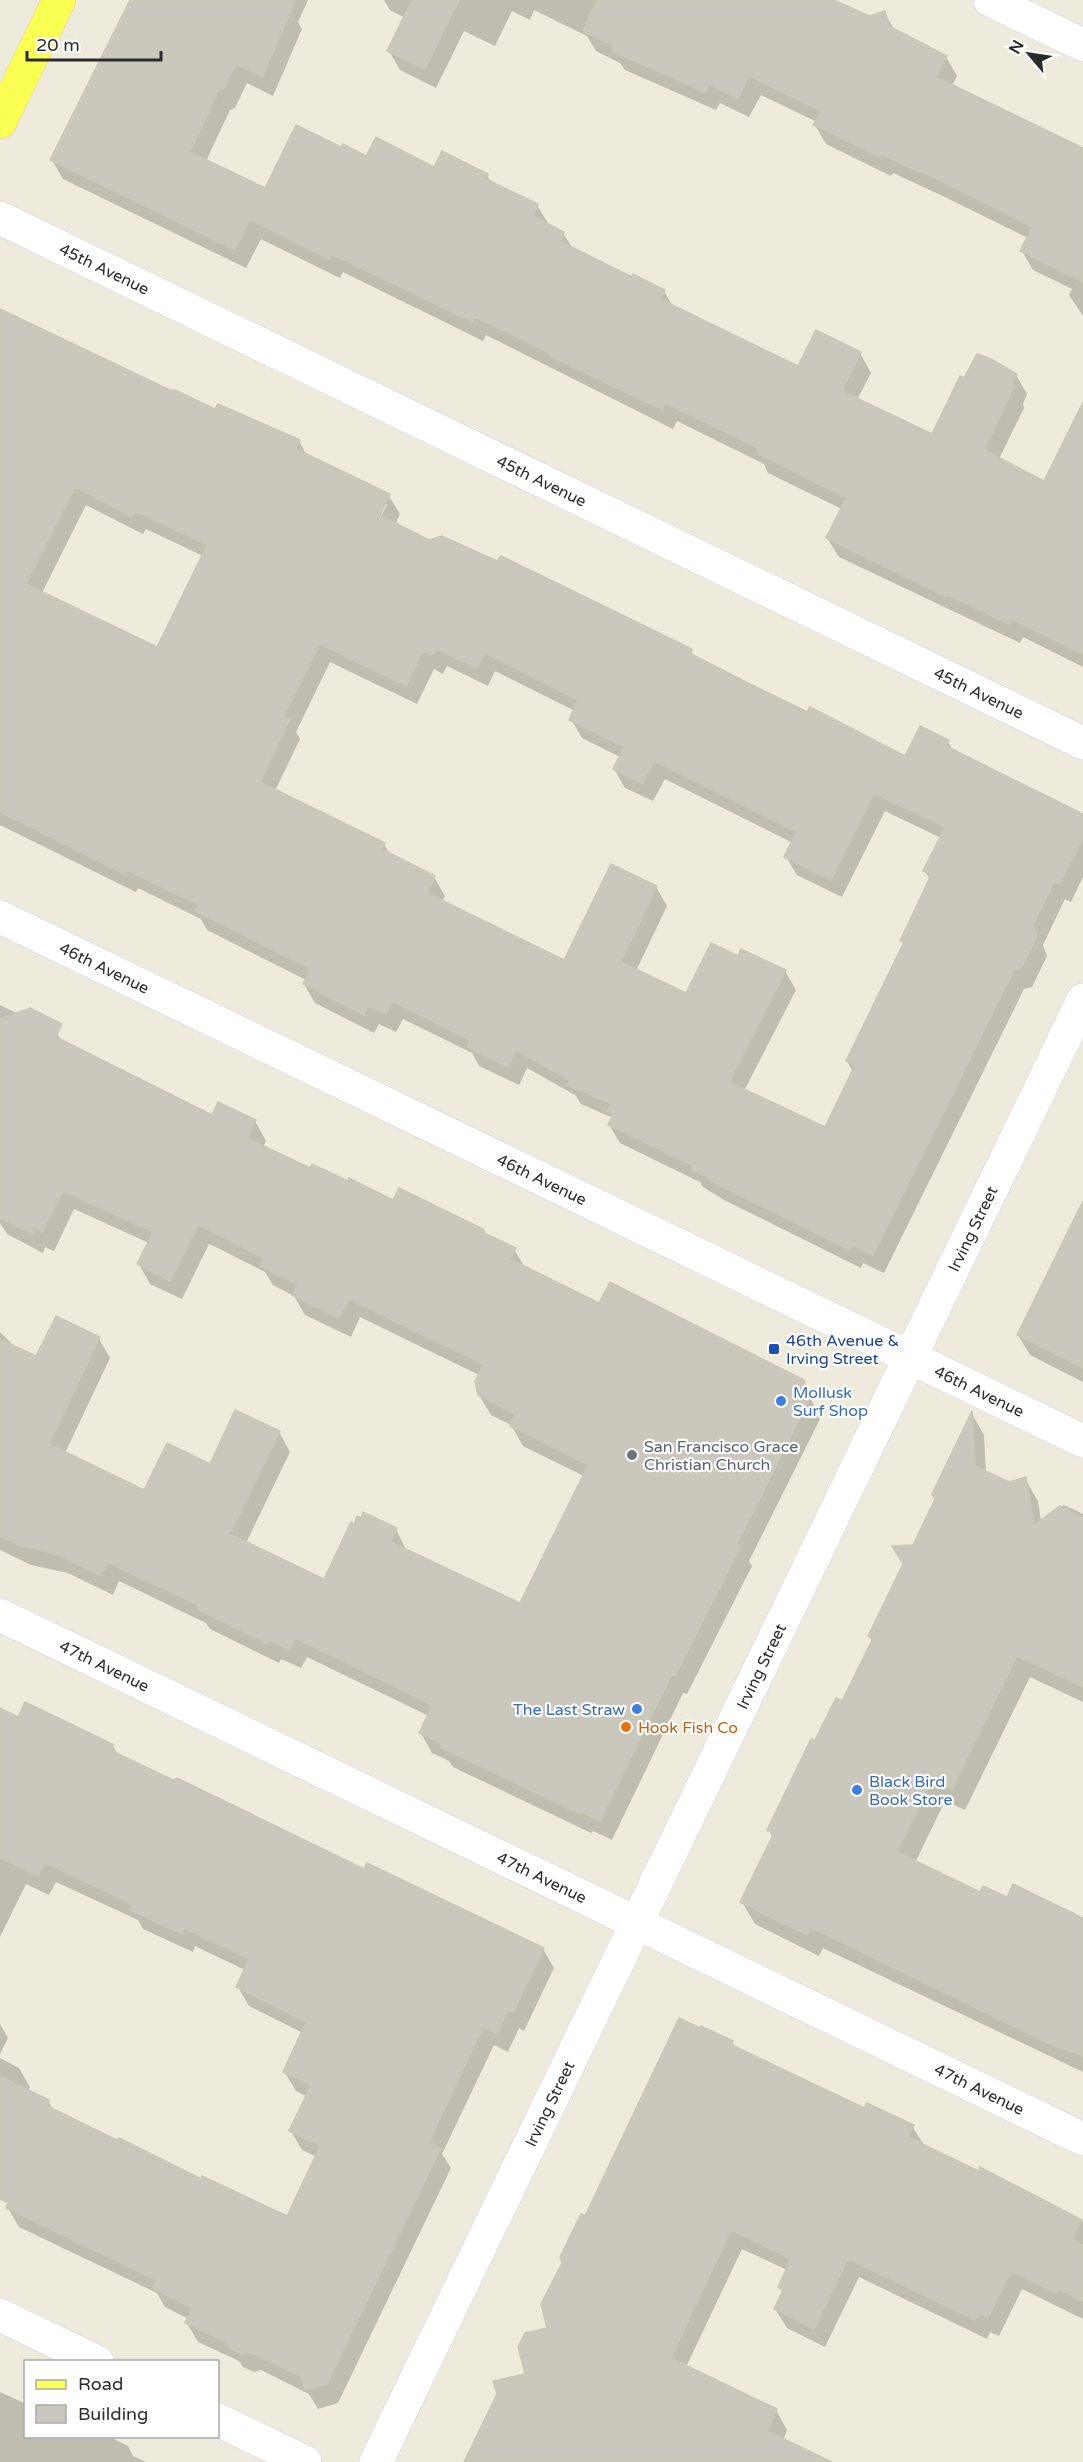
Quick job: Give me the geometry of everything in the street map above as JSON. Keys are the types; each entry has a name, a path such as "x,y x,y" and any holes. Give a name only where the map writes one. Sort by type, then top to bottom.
{"main road":[{"path":"0,122 59,0"}],"street":[{"path":"990,0 1083,45"},
{"name":"45th Avenue","path":"0,218 1083,743"},
{"name":"46th Avenue","path":"0,916 1083,1441"},
{"name":"Irving Street","path":"376,2462 1083,1000"},
{"name":"47th Avenue","path":"0,1615 1083,2139"},
{"path":"0,2315 95,2360"},
{"path":"219,2420 305,2462"}],"building":[{"path":"130,0 296,0 262,77 236,64 224,88 219,90 190,152 265,188 296,125 341,147 343,144 366,156 376,137 434,167 442,151 488,174 486,179 538,204 533,216 564,232 560,241 632,277 633,274 665,290 660,299 798,366 816,330 861,352 842,391 932,434 960,376 964,378 977,354 989,358 1017,374 1012,385 1014,387 984,450 1044,481 1083,402 1083,654 1011,619 1009,624 948,595 946,597 826,538 846,498 756,453 758,448 665,403 662,410 475,317 472,322 332,254 329,259 250,220 235,250 50,160"},
{"path":"412,0 459,0 425,69 387,51"},
{"path":"597,0 834,0 869,16 885,11 889,26 947,56 936,77 1083,148 1083,282 1020,251 1032,227 935,178 881,155 880,157 813,125 821,111 749,76 738,99 709,84 705,92 612,51 614,46 583,31"},
{"path":"0,309 172,391 175,390 215,409 218,404 300,440 296,449 390,494 380,515 429,540 442,536 497,561 501,556 692,649 689,653 807,712 810,707 905,756 920,726 949,740 946,746 1083,814 1083,838 1060,884 1055,881 1033,925 1037,936 1021,969 1014,970 873,1255 852,1245 850,1250 712,1182 713,1180 691,1169 692,1165 608,1125 613,1114 607,1112 611,1104 568,1085 569,1080 516,1050 508,1067 467,1047 470,1040 392,1001 386,1014 368,1006 364,1015 303,984 310,969 195,911 198,905 127,870 125,874 0,812","holes":["75,487 132,517 135,511 207,545 157,647 26,584","320,644 406,686 423,651 432,656 436,649 477,668 484,653 578,700 569,720 624,747 613,769 642,784 654,761 796,832 784,857 831,880 874,793 945,827 923,871 931,875 900,941 904,942 846,1061 855,1065 825,1127 729,1082 786,970 741,949 738,956 711,943 686,993 621,962 657,886 611,864 564,960 427,893 435,876 382,849 385,843 260,782 290,719 284,716"]},
{"path":"30,1008 62,1024 56,1037 212,1115 218,1102 256,1120 247,1138 310,1168 312,1164 348,1181 349,1178 393,1200 399,1188 483,1229 486,1234 516,1248 510,1259 599,1303 610,1282 804,1380 810,1398 737,1544 741,1546 675,1676 672,1674 600,1821 581,1812 580,1814 440,1747 442,1744 419,1733 432,1705 295,1638 290,1650 270,1640 268,1644 197,1609 198,1605 107,1562 101,1576 56,1554 19,1545 0,1536 0,1339 36,1356 56,1316 100,1337 49,1444 144,1490 167,1443 210,1464 235,1410 280,1431 230,1534 324,1579 351,1522 354,1524 357,1516 361,1518 363,1512 397,1528 391,1542 520,1603 588,1465 510,1426 515,1414 478,1395 475,1381 483,1364 349,1299 339,1318 292,1295 298,1284 260,1266 263,1258 203,1227 198,1225 170,1281 137,1264 153,1232 63,1191 42,1232 34,1228 32,1234 0,1218 0,1019"},
{"path":"1083,1201 1083,1368 1017,1335"},
{"path":"972,1411 975,1466 1009,1482 1026,1477 1034,1525 1060,1506 1083,1518 1083,1687 1017,1656 952,1789 932,1779 897,1852 980,1892 983,1886 1007,1897 1013,1884 1083,1918 1083,2056 1054,2046 810,1927 807,1935 740,1902 774,1833 767,1830 811,1739 815,1740 836,1698 842,1701 873,1638 868,1636 903,1564 892,1546 913,1545 935,1499 932,1494"},
{"path":"25,1702 114,1745 112,1751 173,1780 177,1778 364,1869 367,1863 544,1948 513,2013 508,2010 497,2034 483,2027 429,2142 441,2148 327,2384 305,2390 300,2376 249,2352 242,2354 230,2348 226,2342 185,2323 192,2308 152,2288 156,2280 6,2208 8,2203 0,2199 0,2076 49,2100 47,2106 117,2140 119,2138 201,2179 202,2176 287,2216 320,2146 289,2131 311,2085 283,2072 306,2022 236,1987 249,1959 184,1928 182,1934 130,1910 133,1905 55,1867 45,1863 38,1876 0,1858 0,1708 18,1717"},
{"path":"679,2018 733,2041 732,2045 864,2108 867,2103 914,2125 908,2137 978,2171 980,2167 1082,2220 1072,2239 1083,2245 1083,2301 1058,2289 1056,2293 1011,2271 988,2318 979,2313 975,2320 848,2259 814,2329 774,2309 783,2290 778,2287 791,2259 731,2230 671,2358 777,2409 767,2431 832,2462 464,2462 497,2394 493,2381 525,2374 518,2347 525,2333 547,2328 541,2304 562,2263 560,2257 581,2214 585,2216"}],"place":[{"name":"46th Avenue & Irving Street","path":"774,1349"},
{"name":"Mollusk Surf Shop","path":"781,1401"},
{"name":"San Francisco Grace Christian Church","path":"632,1455"},
{"name":"The Last Straw","path":"637,1709"},
{"name":"Hook Fish Co","path":"626,1727"},
{"name":"Black Bird Book Store","path":"857,1790"}]}
